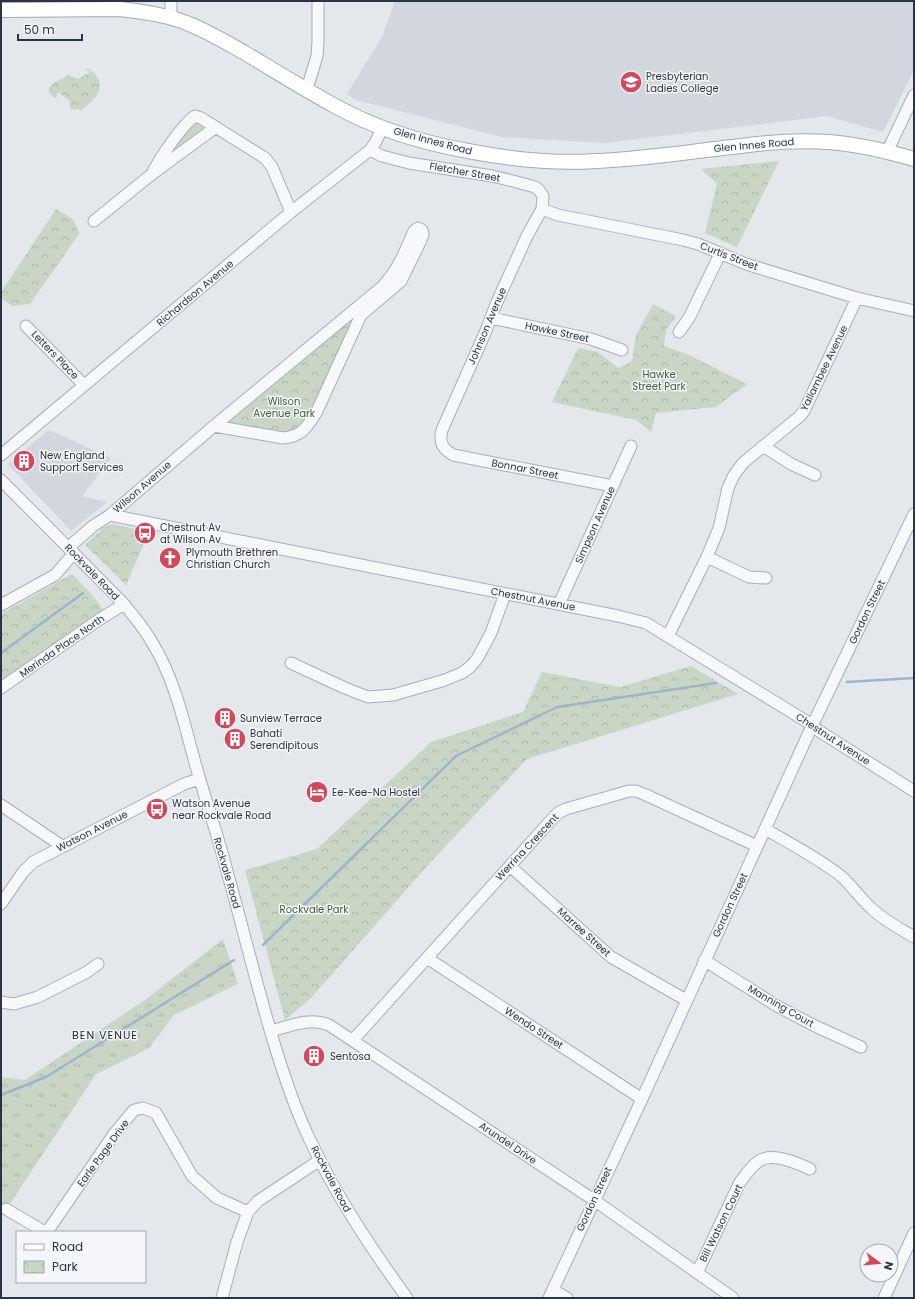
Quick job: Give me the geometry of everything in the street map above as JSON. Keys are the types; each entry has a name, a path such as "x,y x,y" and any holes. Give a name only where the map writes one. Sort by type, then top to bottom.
{"main road":[{"name":"Glen Innes Road","path":"1,10 120,10 144,12 171,18 189,24 221,39 336,106 383,127 421,140 466,151 520,159 594,161 622,160 774,142 802,141 829,142 887,152 914,159"}],"street":[{"path":"171,1 171,18"},
{"path":"307,90 316,56 318,41 318,1"},
{"path":"887,152 914,95"},
{"path":"152,174 163,155 189,120 195,116 207,120 265,158 272,167 291,212"},
{"path":"94,221 152,174 216,127"},
{"name":"Richardson Avenue","path":"1,455 291,212 370,150 383,127"},
{"name":"Fletcher Street","path":"370,150 382,156 409,163 492,176 529,185 540,190 542,193 542,209"},
{"name":"Curtis Street","path":"542,209 558,215 698,244 746,264 857,298 914,311"},
{"name":"Johnson Avenue","path":"441,445 440,437 442,430 527,236 542,209"},
{"path":"679,332 689,318 720,254"},
{"name":"Wilson Avenue","path":"1,606 55,575 72,550 93,526 110,515 214,426 385,290 392,276 406,260"},
{"name":"Yallambee Avenue","path":"668,636 707,557 719,528 728,488 734,475 743,463 800,416 804,411 857,298"},
{"name":"Wilson Avenue","path":"214,426 282,438 291,437 303,432 317,411 358,312"},
{"name":"Hawke Street","path":"491,318 591,338 622,350"},
{"name":"Letters Place","path":"26,326 84,385"},
{"name":"Bonnar Street","path":"441,445 453,455 612,486"},
{"name":"Simpson Avenue","path":"559,604 631,446"},
{"path":"763,446 790,464 815,475"},
{"name":"Rockvale Road","path":"1,480 124,604 154,644 173,686 199,779 227,870 271,1031 293,1101 320,1160 351,1216 407,1298"},
{"name":"Gordon Street","path":"551,1294 642,1099 704,960 812,726 914,514"},
{"name":"Chestnut Avenue","path":"110,515 559,604 646,623 914,791"},
{"path":"707,557 749,577 766,578"},
{"path":"291,663 368,697 393,695 442,681 462,673 477,659 491,633 505,594"},
{"name":"Merinda Place North","path":"1,688 124,604"},
{"name":"Watson Avenue","path":"1,904 23,872 33,862 179,787 199,779"},
{"name":"Werrina Crescent","path":"353,1040 558,813 566,809 629,791 636,791 757,846"},
{"path":"1,804 62,846"},
{"path":"765,829 811,856 841,876 856,890 870,908 886,920 914,937"},
{"name":"Marree Street","path":"510,866 611,957 686,1000"},
{"name":"Wendo Street","path":"427,958 642,1099"},
{"name":"Manning Court","path":"704,960 777,1006 860,1047"},
{"path":"1,1002 14,1004 38,996 87,972 98,964"},
{"name":"Arundel Drive","path":"271,1031 296,1024 321,1022 353,1040 594,1200 733,1298"},
{"name":"Earle Page Drive","path":"47,1231 114,1134 134,1110 143,1108 156,1113 192,1176 217,1198 248,1212"},
{"name":"Bill Watson Court","path":"697,1273 740,1182 755,1164 760,1160 775,1158 788,1160 810,1169"},
{"path":"222,1298 248,1212 258,1201 320,1160"},
{"name":"Earle Page Drive","path":"6,1209 44,1231"},
{"path":"884,1298 914,1233"},
{"path":"551,1294 567,1298"}],"shaded area":[{"name":"Presbyterian Ladies College","path":"395,1 914,1 914,70 883,132 827,116 605,143 502,137 356,100 347,94 382,37"},
{"path":"49,430 111,458 82,496 107,502 71,531 8,464"}],"green space":[{"path":"87,68 94,73 100,84 99,90 92,101 81,110 70,109 70,101 58,92 56,99 49,93 49,88 55,82 69,75 78,79 90,72 85,69"},
{"path":"195,116 216,127 157,165"},
{"path":"779,161 737,247 705,233 717,184 701,169"},
{"path":"56,209 73,219 79,234 30,304 12,306 1,298 1,292"},
{"name":"Hawke Street Park","path":"653,304 676,316 666,330 664,346 687,354 747,384 716,407 656,413 651,432 636,420 552,402 578,348 598,352 618,368 632,361 636,335"},
{"name":"Wilson Avenue Park","path":"347,322 351,326 307,423 290,435 228,424 226,421"},
{"path":"112,524 149,532 126,585 85,545 103,528"},
{"path":"72,574 93,596 105,612 1,684 1,614"},
{"name":"Rockvale Park","path":"691,666 738,694 527,759 429,864 311,998 285,1020 245,870 317,849 431,742 523,712 542,672 620,687"},
{"path":"223,939 238,984 174,1015 149,1048 96,1074 1,1217 1,1077 25,1080 145,1000"}],"waterway":[{"path":"1,653 83,593"},
{"path":"847,682 914,678"},
{"path":"263,945 456,756 557,707 716,683"},
{"path":"1,1095 46,1077 234,960"}],"place":[{"name":"Presbyterian Ladies College","path":"631,82"},
{"name":"New England Support Services","path":"24,461"},
{"name":"Chestnut Av at Wilson Av","path":"145,533"},
{"name":"Plymouth Brethren Christian Church","path":"170,558"},
{"name":"Sunview Terrace","path":"225,718"},
{"name":"Bahati Serendipitous","path":"235,739"},
{"name":"Ee-Kee-Na Hostel","path":"317,792"},
{"name":"Watson Avenue near Rockvale Road","path":"157,809"},
{"name":"Sentosa","path":"314,1056"}],"district":[{"name":"BEN VENUE","path":"105,1035"}]}
